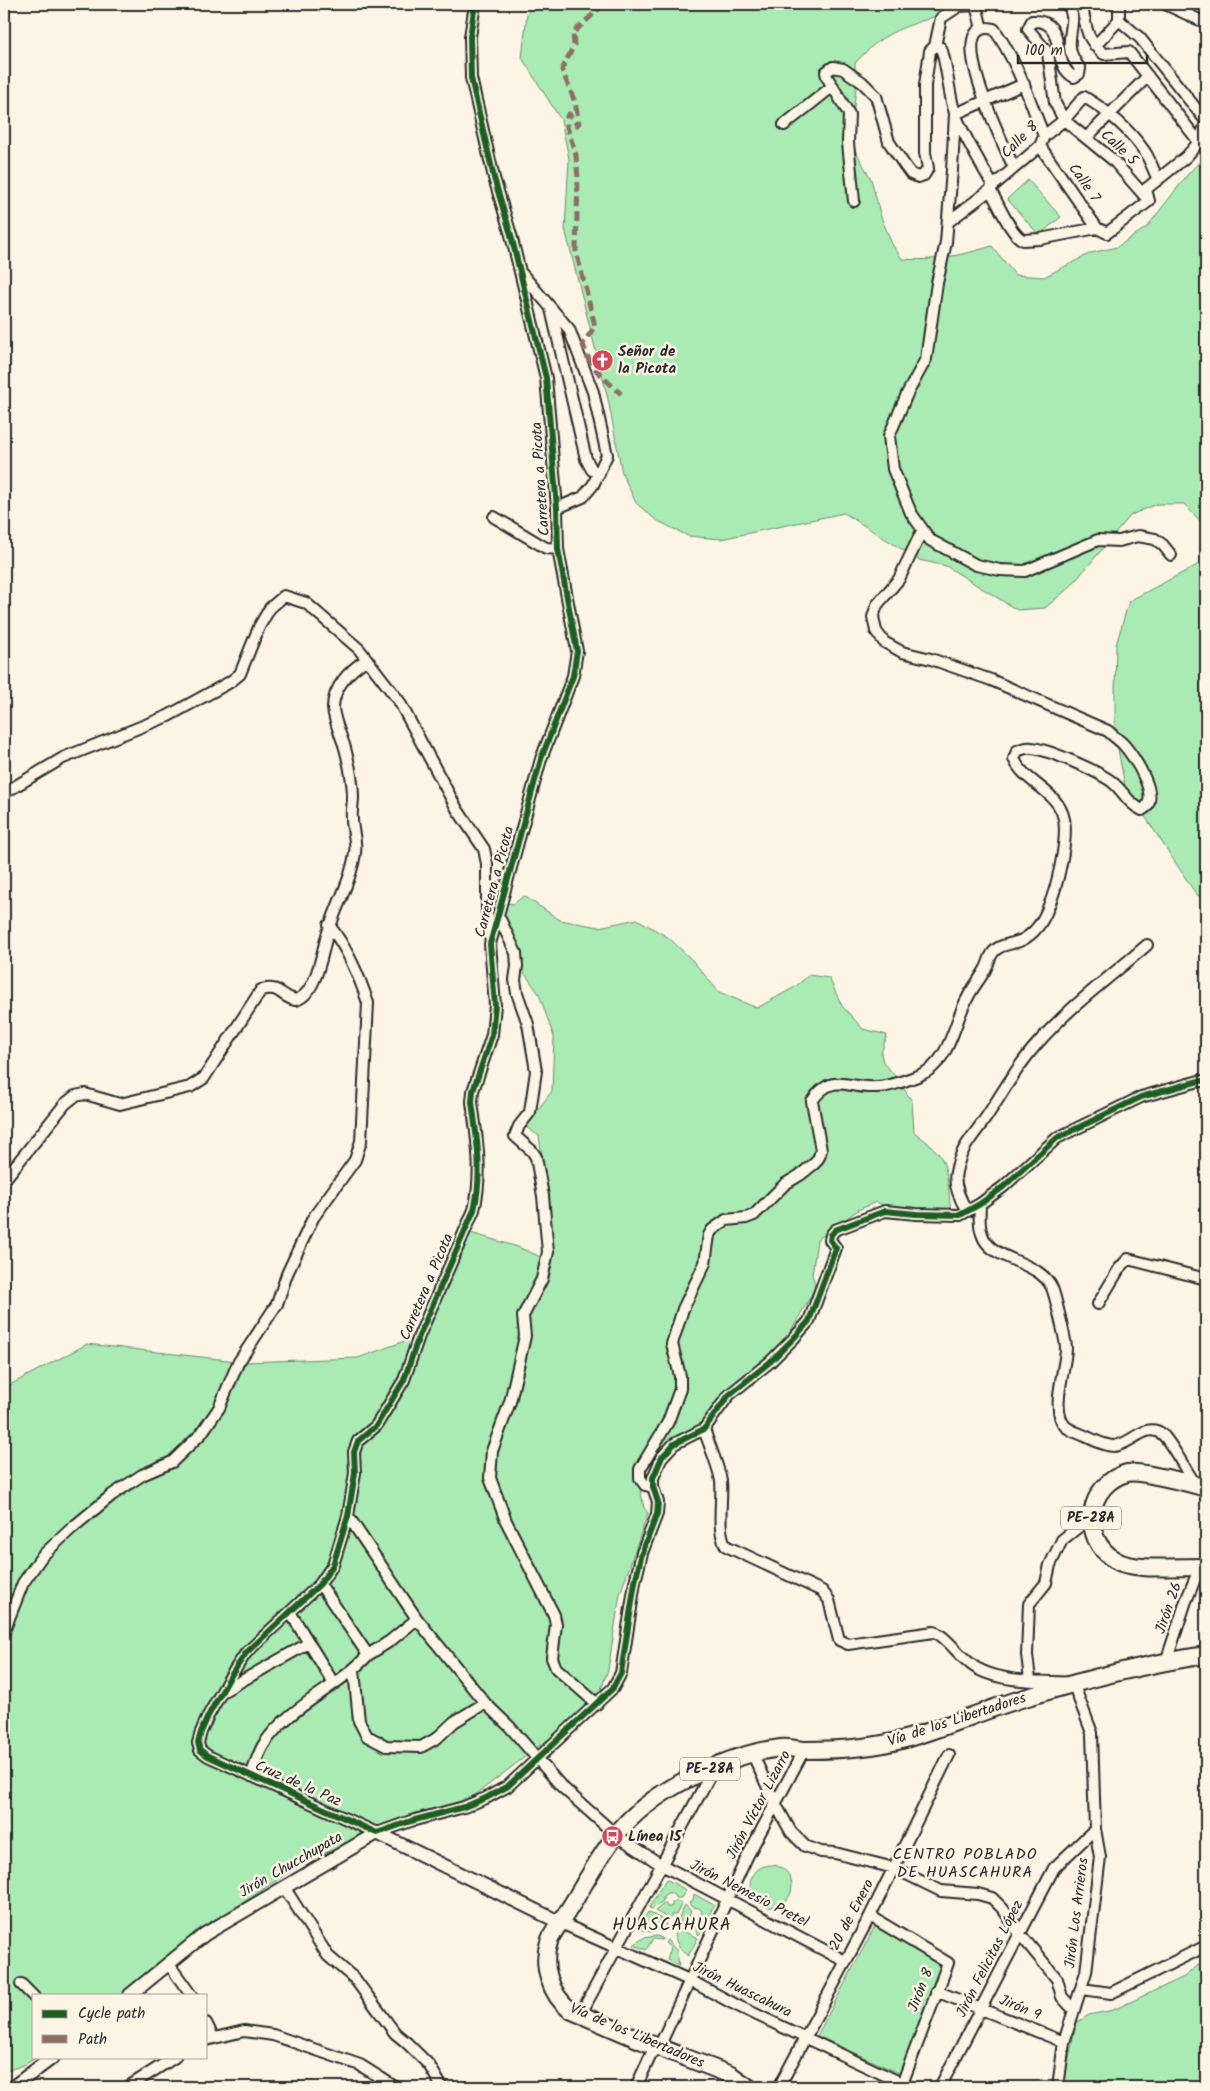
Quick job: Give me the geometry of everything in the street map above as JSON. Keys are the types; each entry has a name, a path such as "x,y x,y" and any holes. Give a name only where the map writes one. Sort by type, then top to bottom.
{"highway":[{"name":"PE-28A","path":"1201,1487 1129,1472 1115,1479 1103,1490 1092,1507 1091,1517 1093,1533 1115,1560 1130,1565 1206,1567"},
{"name":"Vía de los Libertadores","path":"748,2087 731,2075 580,2014 562,2003 554,1991 547,1972 549,1942 616,1835 653,1800 714,1768 752,1753 784,1747 804,1750 877,1746 934,1730 1026,1697 1073,1683 1206,1655"}],"street":[{"name":"Carretera a Picota","path":"208,1756 200,1750 198,1743 208,1716 246,1653 320,1584 333,1565 348,1516 354,1473 354,1452 358,1441 376,1426 404,1380 420,1336 474,1210 478,1195 479,1169 472,1102 473,1091 492,1034 494,1005 490,944 541,759 573,676 576,660 577,651 558,549 557,508 546,378 520,272 494,178 471,78 470,37 475,4"},
{"path":"854,201 848,143 849,114 826,72 833,67 838,67 870,89 876,96 882,123 889,142 911,174 918,178 924,176 928,168 925,153 925,84 930,51 935,46 941,18 959,6 977,4 982,30"},
{"path":"1064,120 1055,103 1048,53 1028,29 1032,21 1041,20 1048,25 1055,32 1059,56 1067,73 1074,77 1079,74 1080,69 1070,47 1073,17 1067,4"},
{"path":"1081,4 1086,30 1095,46 1104,54 1129,52 1199,142"},
{"path":"1095,46 1119,20 1119,4"},
{"path":"1165,4 1206,23"},
{"path":"1119,20 1140,38 1206,122 1199,142 1186,157 1146,189 1148,201"},
{"path":"1014,168 986,102 972,58 971,42 976,34 982,30 994,29 1002,40 1024,84 1044,136"},
{"path":"935,46 941,48 944,57 947,84 955,114 1014,233 1023,240 1040,239 1097,228"},
{"path":"1086,138 1148,76"},
{"path":"955,114 1024,84"},
{"path":"784,124 833,86"},
{"name":"Calle 8","path":"948,222 1040,146 1044,136 1064,120 1084,97 1109,115"},
{"path":"955,114 948,222 926,360 906,394 889,436 893,469 910,513 930,540 976,565 1000,570 1025,571 1098,540 1119,541 1138,536 1155,539 1171,555"},
{"path":"1109,115 1134,137 1146,153 1158,180"},
{"name":"Calle 5","path":"1064,120 1113,160 1148,201"},
{"name":"Calle 7","path":"1040,146 1097,228 1107,233 1148,201"},
{"path":"520,272 569,329 593,392 607,455 599,474 583,497 557,508"},
{"path":"551,308 586,459 592,470 599,474"},
{"path":"494,517 546,548 558,549"},
{"path":"653,1487 645,1484 640,1478 640,1469 668,1422 680,1389 680,1376 672,1344 683,1309 705,1263 709,1235 712,1230 726,1220 746,1218 754,1215 785,1184 815,1163 821,1150 812,1101 818,1092 830,1084 844,1082 859,1087 877,1088 920,1075 938,1062 948,1046 967,997 988,966 993,952 1006,944 1021,940 1033,932 1048,908 1065,840 1064,819 1054,798 1018,766 1014,759 1017,751 1030,747 1046,751 1108,779 1119,788 1135,807 1142,810 1147,808 1150,802 1150,794 1136,760 1123,744 1108,731 991,680 931,659 902,652 884,642 876,631 873,617 877,605 899,579 922,531"},
{"path":"4,792 63,758 168,716 230,682 240,674 259,627 270,608 284,596 306,603 359,649 399,701 458,809 484,849 488,864 487,922 490,944"},
{"path":"4,1180 65,1104 76,1096 85,1094 120,1104 196,1084 204,1078 255,996 261,990 277,989 295,1000 304,996 318,972 329,925 347,883 356,852 352,819 353,796 351,778 333,708 338,690 344,678 366,660"},
{"path":"498,915 516,953 517,993 528,1024 536,1071 530,1112 518,1126 515,1136 536,1157 543,1196 548,1252 542,1279 523,1316 525,1336 510,1402 492,1452 490,1478 506,1521 554,1615 556,1624 553,1663 556,1668 597,1704"},
{"path":"4,1631 23,1583 42,1556 112,1495 142,1475 172,1462 201,1434 219,1408 238,1364 277,1304 287,1274 312,1218 355,1160 361,1141 368,1003 362,984 342,942 329,925"},
{"path":"967,1211 960,1198 955,1173 967,1142 989,1114 1008,1080 1037,1044 1093,991 1147,945"},
{"path":"377,1833 411,1821 464,1807 508,1786 613,1688 621,1673 635,1582 642,1553 657,1514 658,1502 653,1487 653,1478 662,1457 674,1444 704,1428 729,1395 770,1362 809,1321 833,1261 836,1248 830,1240 835,1230 885,1211 945,1216 960,1215 980,1204 1003,1187 1057,1138 1141,1098 1199,1081 1206,1081"},
{"path":"980,1204 979,1225 982,1237 989,1246 1034,1268 1044,1277 1052,1289 1066,1347 1059,1392 1063,1424 1105,1445 1123,1444 1146,1431 1152,1430 1162,1434 1201,1487"},
{"path":"1098,1304 1119,1268 1128,1259 1206,1279"},
{"path":"704,1428 720,1481 723,1540 726,1546 822,1591 829,1600 839,1640 848,1644 934,1632 939,1633 962,1658 977,1669 998,1677 1073,1683"},
{"name":"Jirón Nemesio Pretel","path":"348,1516 417,1618 485,1703 538,1758 561,1786 616,1835 660,1864 845,1961"},
{"path":"1030,1679 1027,1655 1029,1604 1046,1583 1050,1565 1062,1540 1091,1517"},
{"name":"Jirón 26","path":"1166,1662 1186,1601 1195,1580 1206,1567"},
{"path":"320,1584 368,1655"},
{"path":"290,1612 334,1684"},
{"path":"251,1776 264,1745 290,1714 354,1670 368,1655 390,1641 417,1618"},
{"path":"221,1692 309,1643"},
{"path":"354,1670 359,1721 367,1736 386,1746 421,1747 437,1738 454,1722 485,1703"},
{"name":"Jirón Los Arrieros","path":"1058,2087 1064,2042 1082,1989 1090,1946 1100,1857 1095,1829 1092,1733 1073,1683"},
{"name":"Jirón Víctor Lizarro","path":"636,2087 726,1900 804,1750"},
{"path":"752,1753 791,1832 805,1846 821,1852 835,1853 894,1868 941,1891 978,1894 992,1898 1003,1909 1020,1934 1057,1979 1062,1997 1074,2010"},
{"name":"20 de Enero","path":"779,2087 870,1916 948,1755"},
{"name":"Cruz de la Paz","path":"208,1756 377,1833"},
{"path":"580,2014 714,1768"},
{"name":"Jirón Felicitas López","path":"940,2087 983,2008 1054,1868 1095,1829"},
{"path":"377,1833 561,1923"},
{"name":"Jirón Chucchupata","path":"131,1994 205,1934 377,1833"},
{"path":"284,1886 328,1956 355,1979 394,2033 429,2065 442,2087"},
{"name":"Jirón 8","path":"870,1916 948,1963 936,1991 906,2086"},
{"name":"Jirón Huascahura","path":"561,1923 689,1980 906,2086"},
{"path":"1082,1989 1111,1992 1206,1946"},
{"path":"168,1963 190,1994"},
{"path":"21,1984 32,1995"},
{"name":"Jirón 9","path":"936,1991 983,2008 1064,2042"},
{"path":"210,2039 244,2031 273,2035 360,2065 395,2087"},
{"path":"13,2087 52,2058"},
{"path":"128,2087 173,2058"}],"green space":[{"path":"533,4 960,4 943,13 888,35 874,44 855,63 856,87 852,127 854,148 871,179 881,217 892,244 902,259 947,257 992,246 1015,275 1044,277 1091,253 1117,247 1147,227 1188,174 1206,155 1206,527 1184,504 1157,504 1131,515 1071,586 1045,608 1017,610 946,566 919,560 844,513 721,539 688,536 656,520 636,503 622,473 608,399 565,229 569,159 561,120 522,58 527,14"},
{"path":"1028,180 1061,217 1039,235 1007,199"},
{"path":"1206,551 1206,900 1196,894 1125,786 1115,733 1115,692 1116,645 1129,601 1203,562"},
{"path":"524,896 560,920 599,927 637,919 669,938 692,960 719,992 757,1008 795,987 809,975 829,978 842,1006 863,1029 887,1035 881,1053 883,1062 912,1101 914,1132 933,1147 942,1159 947,1179 951,1217 888,1207 876,1202 858,1210 817,1240 812,1275 815,1283 814,1290 787,1338 698,1431 648,1462 639,1483 644,1508 648,1513 620,1594 608,1670 596,1703 475,1795 452,1805 399,1819 339,1848 310,1858 216,1921 125,1994 32,1994 32,2058 35,2058 26,2064 4,2072 4,1388 87,1344 245,1362 358,1358 419,1336 464,1231 518,1247 550,1261 550,1208 539,1136 526,1127 552,1091 554,1037 539,994 521,968 498,915 502,902 513,904"},
{"path":"771,1865 786,1871 792,1886 786,1901 771,1907 756,1901 750,1886 756,1871"},
{"path":"666,1879 686,1890 681,1898 676,1898 672,1893 667,1893 663,1896 663,1901 652,1909 649,1908"},
{"path":"694,1894 714,1905 699,1935 696,1932 698,1919 702,1911 699,1908 692,1907 689,1903 693,1900"},
{"path":"673,1902 682,1903 676,1915 668,1918 655,1911 665,1903 667,1907 671,1907"},
{"path":"685,1905 691,1911 689,1917 694,1919 693,1931 681,1925 679,1917"},
{"path":"648,1912 665,1921 666,1927 652,1932 638,1929"},
{"path":"875,1926 946,1964 901,2074 817,2036"},
{"path":"678,1929 698,1938 688,1956 682,1951 677,1942 675,1931"},
{"path":"656,1936 662,1938 662,1940 653,1939 646,1950 634,1945 643,1938"},
{"path":"667,1940 677,1951 679,1966 667,1960 671,1948 665,1943"},
{"path":"1206,1959 1206,2087 1063,2087 1076,2023 1089,2015 1113,2010 1184,1977"}],"marked path":[{"path":"604,4 573,33 574,45 562,70 575,102 579,123 577,125 569,114 567,116 567,127 576,155 578,178 576,251 595,326 583,344 594,367 621,394"}],"cycle path":[{"path":"475,4 470,37 471,78 494,178 511,235 546,378 557,508 558,549 577,651 573,676 541,759 490,944 495,1005 492,1035 473,1091 472,1102 479,1170 474,1210 419,1336 404,1380 376,1426 358,1441 354,1452 355,1473 348,1516 333,1565 320,1584 246,1653 208,1716 198,1743 200,1750 208,1756 377,1833 411,1821 464,1807 508,1786 613,1688 621,1673 635,1582 642,1553 657,1514 658,1502 653,1487 653,1478 662,1457 674,1444 704,1429 729,1395 770,1362 809,1321 836,1248 830,1240 835,1230 885,1211 960,1215 980,1204 1003,1187 1057,1138 1141,1097 1199,1081 1206,1081"}],"place":[{"name":"Señor de la Picota","path":"602,361"},
{"name":"Línea 15","path":"612,1837"}],"district":[{"name":"CENTRO POBLADO DE HUASCAHURA","path":"965,1863"},
{"name":"HUASCAHURA","path":"672,1925"}]}
